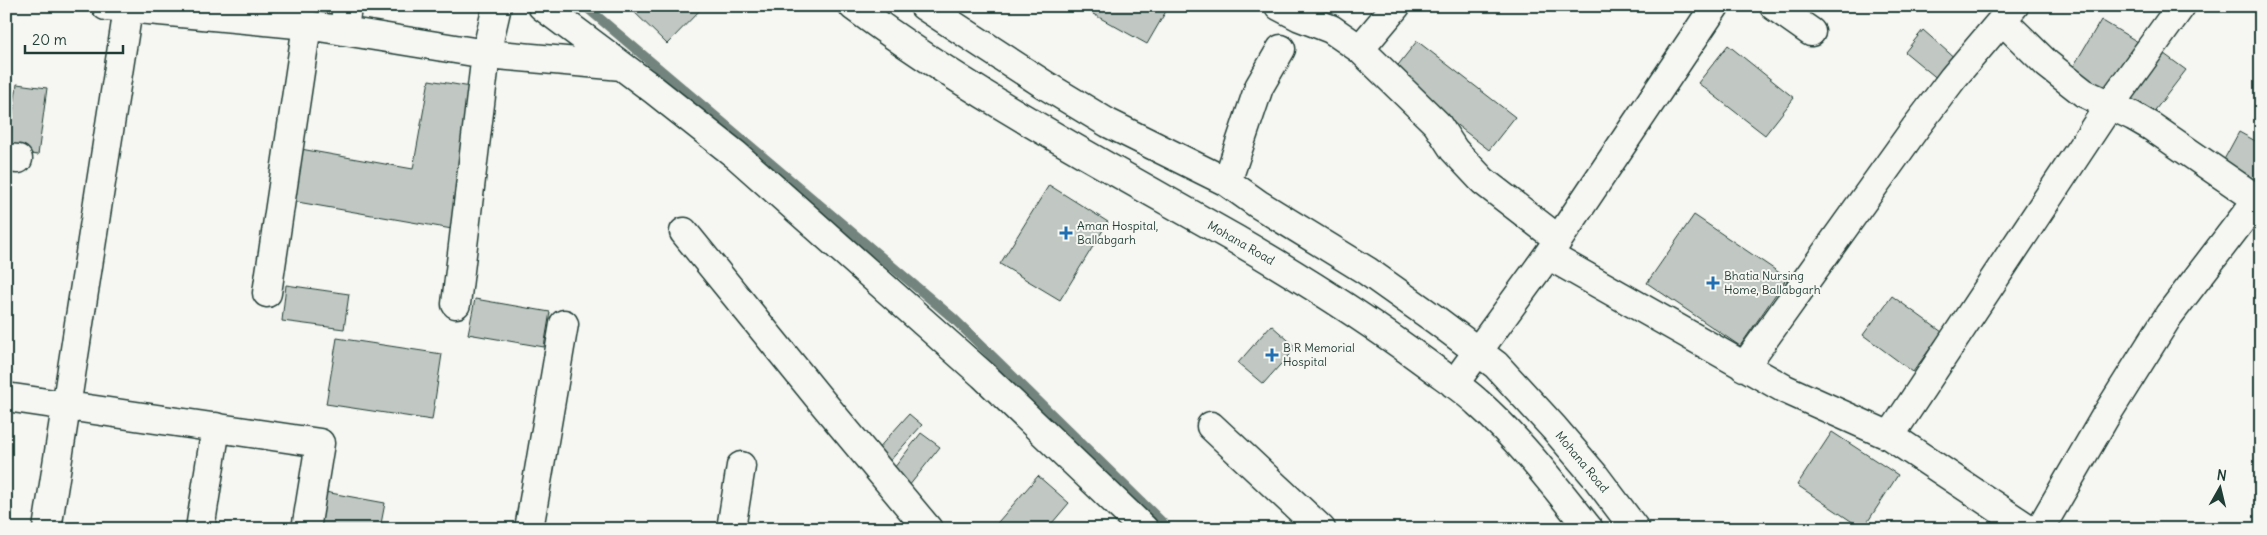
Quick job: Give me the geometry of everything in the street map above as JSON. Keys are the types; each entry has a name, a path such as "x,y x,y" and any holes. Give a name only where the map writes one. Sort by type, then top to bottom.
{"street":[{"path":"456,304 486,54 497,6"},
{"path":"542,6 728,148 786,198 983,375 1144,529"},
{"name":"Mohana Road","path":"852,6 901,42 981,93 1348,307 1477,401 1549,479 1589,529"},
{"name":"Mohana Road","path":"924,6 1036,80 1108,123 1227,182 1258,204 1367,271 1478,351 1496,366 1554,428 1595,476 1636,529"},
{"path":"1279,6 1300,17 1331,29 1360,49 1437,124 1454,150 1483,181 1553,247 1744,367 1785,389 1890,436 2030,529"},
{"path":"1360,49 1396,6"},
{"path":"1454,384 1553,247 1716,6"},
{"path":"1774,6 1811,32"},
{"path":"1890,436 2109,106 2181,6"},
{"path":"48,529 67,406 117,8 198,11 307,25 346,18 486,54 622,66"},
{"path":"1744,367 1916,127 1953,78 2009,14 2068,82 2109,106 2133,116 2152,127 2259,201 2169,315 2104,417 2040,529"},
{"path":"268,293 307,25"},
{"path":"1227,182 1259,87 1282,49"},
{"path":"684,232 928,529"},
{"path":"529,529 564,324"},
{"path":"6,397 320,443 306,529"},
{"path":"1211,426 1320,529"},
{"path":"200,529 216,427"},
{"path":"731,529 741,466"}],"building":[{"path":"628,6 704,6 667,44"},
{"path":"1098,6 1169,6 1147,44 1093,14"},
{"path":"2101,20 2138,42 2107,93 2070,72"},
{"path":"1923,30 1957,60 1939,80 1905,52"},
{"path":"1417,41 1515,117 1489,150 1391,74"},
{"path":"1728,45 1794,98 1765,135 1698,83"},
{"path":"2160,51 2186,70 2149,118 2124,99"},
{"path":"429,80 477,88 452,229 286,200 295,148 413,169"},
{"path":"17,84 47,88 38,155 8,151"},
{"path":"2239,132 2261,144 2261,172 2254,185 2220,167"},
{"path":"1049,185 1108,222 1060,300 1000,264"},
{"path":"1694,215 1787,278 1740,346 1647,283"},
{"path":"286,285 349,294 344,329 282,321"},
{"path":"1892,296 1942,332 1913,372 1863,335"},
{"path":"475,299 550,312 544,347 468,334"},
{"path":"1271,325 1296,347 1263,384 1238,363"},
{"path":"337,338 442,354 432,420 326,404"},
{"path":"909,414 922,425 887,464 875,452"},
{"path":"1832,432 1898,475 1863,529 1797,485"},
{"path":"921,433 940,447 909,486 891,472"},
{"path":"1038,476 1069,503 1047,529 992,529"},
{"path":"325,492 385,503 380,529 319,529"}],"waterway":[{"path":"585,6 953,318 1169,529"}],"place":[{"name":"Aman Hospital, Ballabgarh","path":"1066,233"},
{"name":"Bhatia Nursing Home, Ballabgarh","path":"1713,283"},
{"name":"B R Memorial Hospital","path":"1272,355"}]}
